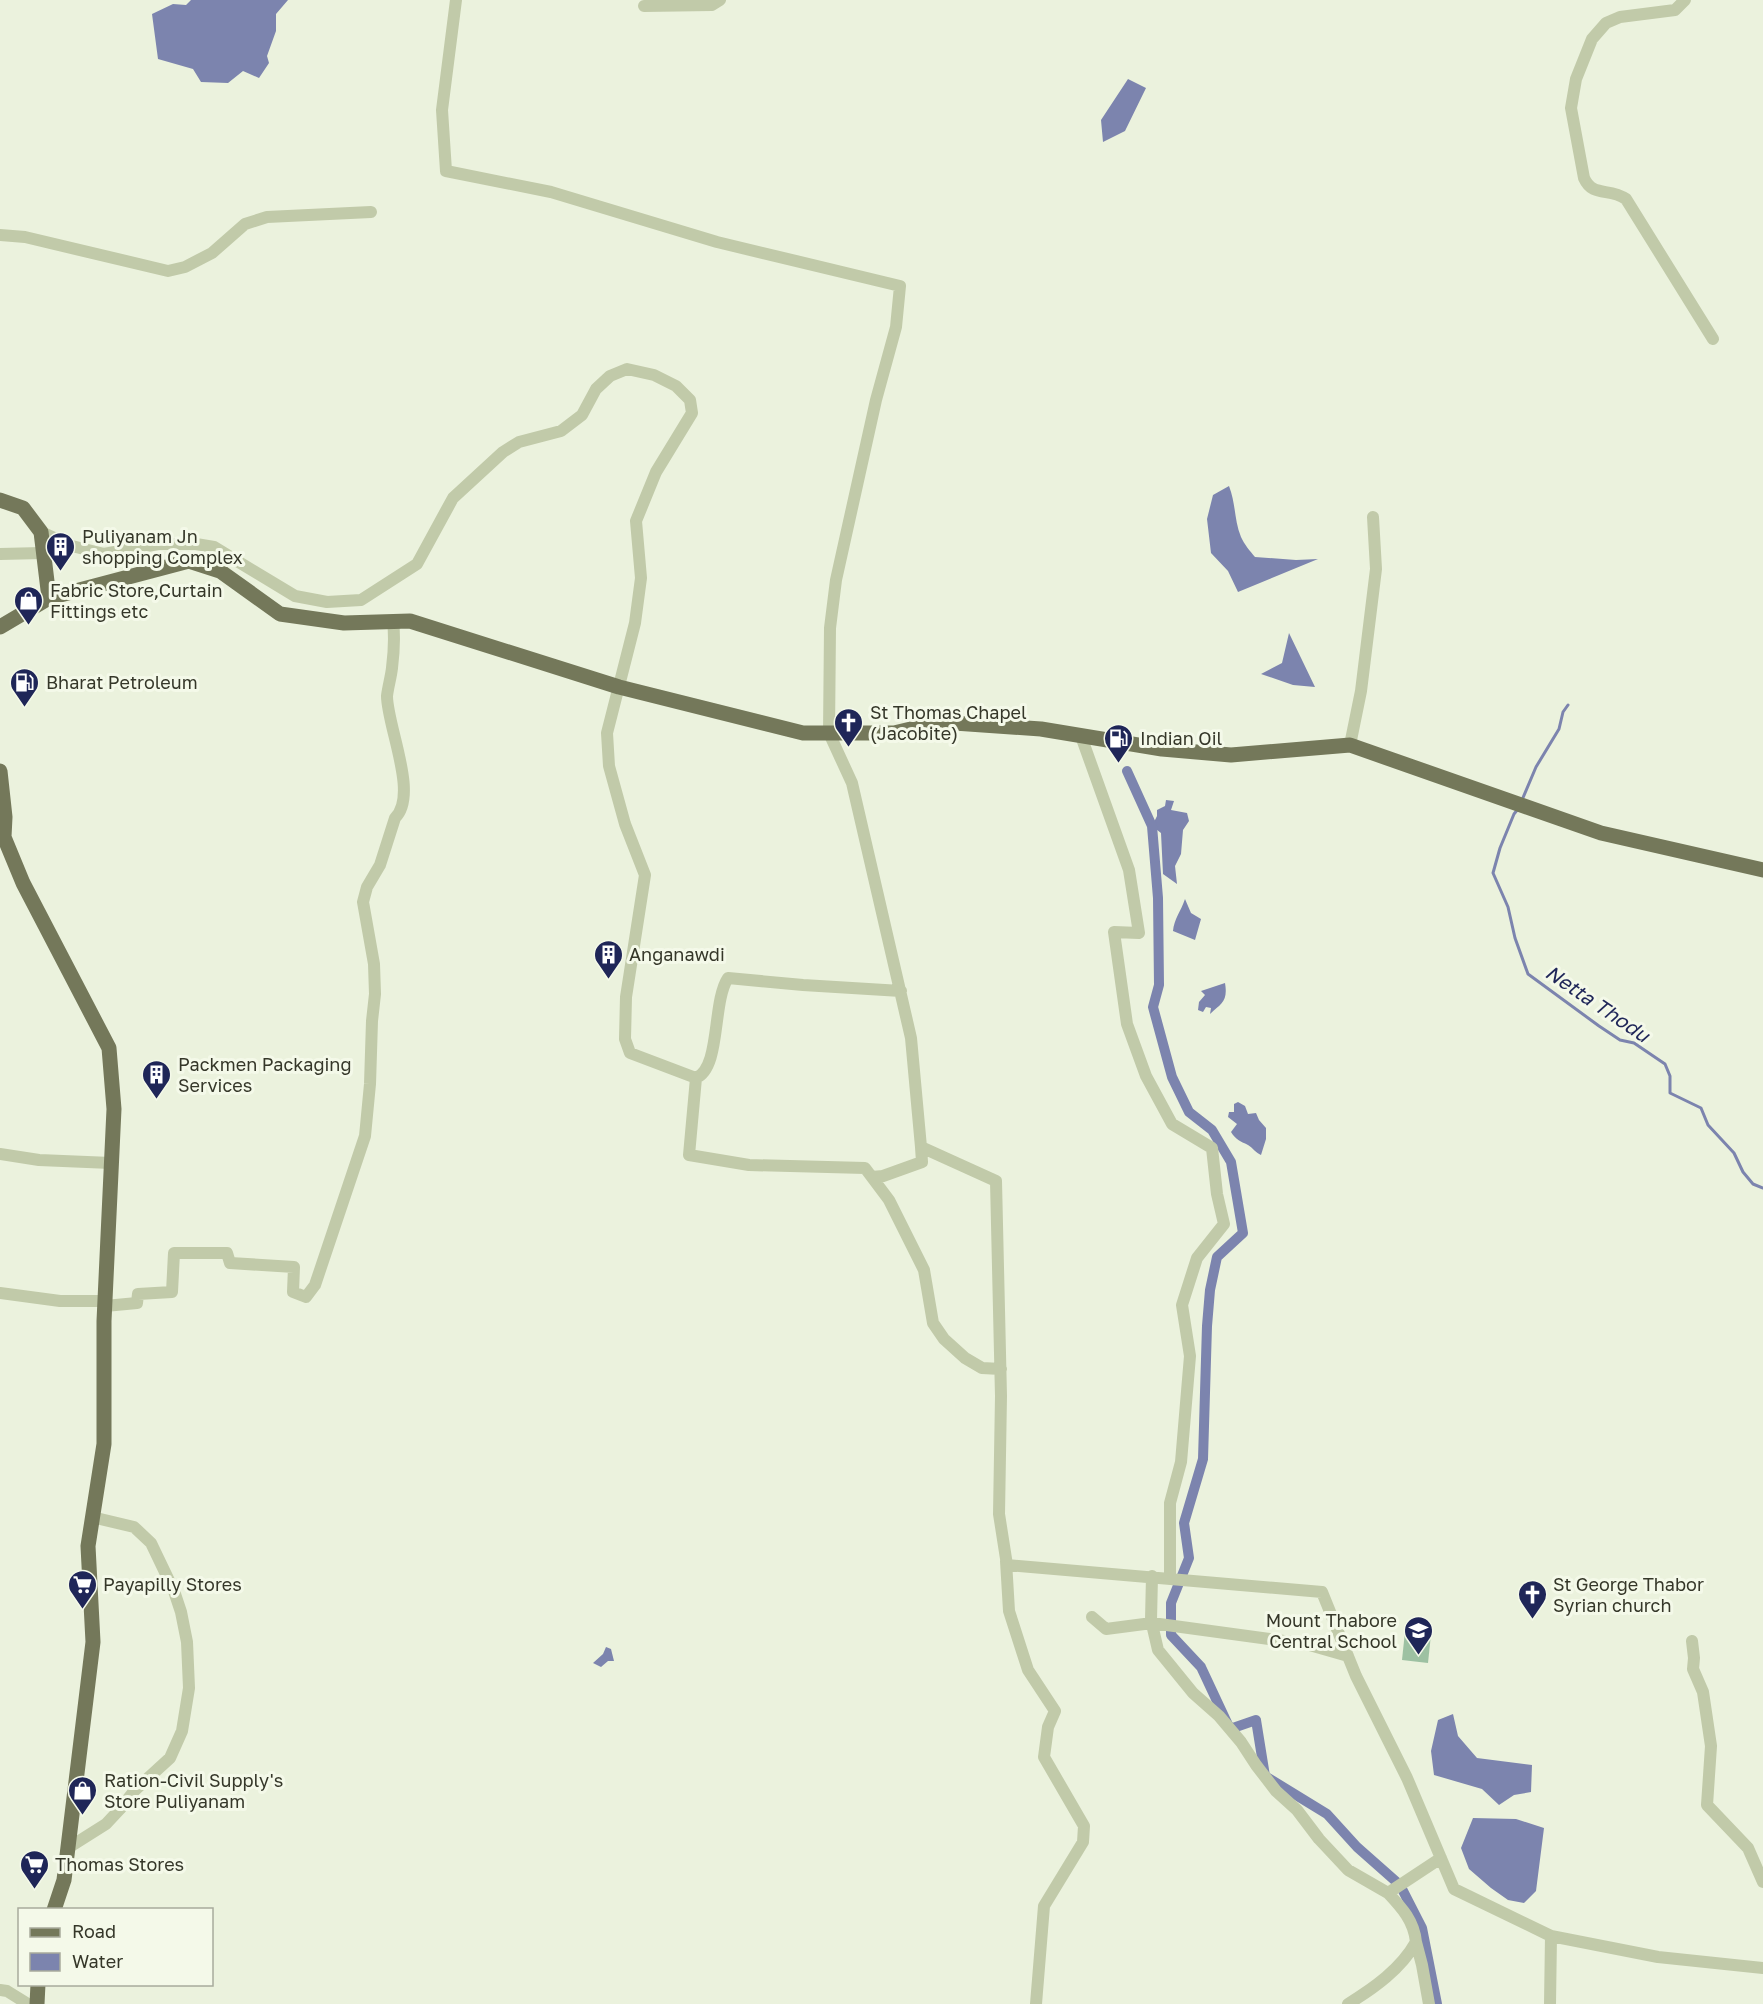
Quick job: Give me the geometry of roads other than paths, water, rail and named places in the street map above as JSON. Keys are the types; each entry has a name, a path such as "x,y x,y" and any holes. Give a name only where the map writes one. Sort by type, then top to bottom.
{"main road":[{"path":"0,500 23,508 40,532 49,598"},
{"path":"0,627 49,598 189,561 220,571 280,614 344,624 410,621 619,687 803,733 894,733 940,722 1041,729 1162,749 1231,755 1350,745 1601,833 1763,870"},
{"path":"0,771 5,817 4,837 23,883 109,1048 114,1109 105,1303 104,1444 88,1546 93,1642 64,1880 55,1908"},
{"path":"37,2004 38,1986"}],"street":[{"path":"456,0 442,110 446,171 551,192 717,242 900,286 896,327 876,400 836,580 830,628 829,733 852,783 901,992 911,1038 921,1147 922,1162 883,1176 872,1177"},
{"path":"645,6 712,5 720,0"},
{"path":"1685,0 1675,10 1620,17 1606,23 1592,39 1576,79 1571,108 1584,178 1588,187 1596,191 1617,193 1626,199 1713,339"},
{"path":"0,235 25,237 168,271 185,267 212,254 245,224 267,217 371,212"},
{"path":"40,532 72,546 105,554 158,544 196,544 214,547 295,596 327,602 361,600 417,564 453,498 503,452 519,442 561,432 582,415 596,389 610,376 627,369 654,375 676,386 690,400 692,413 656,472 636,521 641,578 635,623 607,733 609,766 625,824 645,875 626,998 625,1039 630,1053 696,1078 703,1076 707,1070 713,1047 719,1005 728,978 901,992"},
{"path":"1350,745 1361,691 1376,569 1373,517"},
{"path":"0,554 42,554"},
{"path":"0,1293 60,1301 137,1303 138,1294 172,1292 174,1253 227,1252 230,1263 294,1267 293,1292 306,1297 315,1285 365,1136 375,994 374,964 363,902 367,887 380,865 395,818 401,812 402,802 403,772 387,696 395,640 393,621"},
{"path":"1081,736 1129,870 1139,933 1114,932 1128,1024 1146,1076 1172,1124 1212,1148 1217,1194 1224,1224 1197,1258 1182,1305 1190,1356 1181,1462 1170,1503 1170,1578"},
{"path":"696,1078 689,1155 749,1165 865,1168 889,1200 924,1270 933,1323 944,1339 965,1358 982,1368 1000,1369"},
{"path":"921,1147 996,1181 1000,1369 999,1514 1006,1561 1009,1611 1028,1670 1055,1711 1048,1727 1044,1757 1084,1826 1083,1842 1044,1906 1036,2004"},
{"path":"0,1154 39,1160 111,1163"},
{"path":"68,1848 106,1824 135,1790 170,1758 182,1731 189,1688 187,1642 181,1612 174,1591 151,1543 134,1527 92,1517"},
{"path":"1006,1561 1007,1565 1322,1592 1348,1656 1407,1778 1454,1889 1551,1936 1658,1957 1763,1968"},
{"path":"1152,1576 1152,1623 1158,1650 1193,1693 1219,1716 1276,1791 1297,1810 1319,1839 1348,1870 1388,1893 1409,1917 1424,1972 1429,2004"},
{"path":"1092,1617 1106,1629 1152,1623 1306,1644 1348,1656"},
{"path":"1692,1641 1693,1670 1703,1692 1711,1746 1707,1805 1748,1848 1763,1882"},
{"path":"1388,1893 1441,1858"},
{"path":"1550,2004 1551,1936"},
{"path":"1348,2004 1366,1993 1402,1963 1416,1942"},
{"path":"0,1990 7,1991 28,2004"}],"water":[{"path":"191,0 288,0 276,14 276,31 267,56 269,63 259,78 243,71 228,83 201,82 193,69 158,59 152,14 173,4 186,5"},
{"path":"1128,79 1146,88 1125,131 1103,142 1101,120"},
{"path":"1229,486 1241,537 1255,557 1318,559 1238,592 1228,571 1211,553 1207,519 1213,495"},
{"path":"1289,633 1315,687 1293,685 1261,674 1282,663"},
{"path":"1166,800 1174,801 1171,810 1187,813 1189,821 1183,830 1181,854 1175,866 1177,884 1163,874 1161,833 1152,826 1157,810 1165,806"},
{"path":"1185,899 1191,913 1201,919 1195,940 1173,931"},
{"path":"1225,983 1226,994 1221,1004 1210,1014 1211,1008 1206,1007 1203,1012 1198,1010 1199,1002 1205,995 1201,991"},
{"path":"1238,1102 1245,1106 1248,1114 1256,1113 1266,1128 1266,1139 1261,1155 1236,1139 1231,1132 1237,1124 1228,1117 1229,1112 1234,1112 1234,1104"},
{"path":"606,1647 611,1649 614,1661 608,1661 601,1667 593,1663 603,1654"},
{"path":"1453,1714 1458,1736 1477,1758 1532,1765 1531,1792 1514,1795 1499,1805 1482,1789 1434,1775 1431,1751 1438,1720"},
{"path":"1473,1818 1516,1819 1544,1828 1536,1891 1524,1903 1508,1900 1469,1869 1461,1848"}],"waterway":[{"name":"Netta Thodu","path":"1522,800 1536,767 1559,729 1563,712 1568,705"},
{"path":"1127,771 1152,826 1158,898 1159,985 1153,1007 1172,1077 1189,1112 1212,1130 1231,1162 1243,1233 1217,1257 1210,1290 1203,1459 1184,1523 1189,1558 1171,1603 1171,1635 1201,1667 1230,1729 1256,1720 1265,1776 1327,1814 1357,1847 1400,1885 1422,1928 1437,2004"},
{"name":"Netta Thodu","path":"1518,809 1500,848 1493,873 1508,907 1515,938 1528,974 1620,1040 1634,1043 1665,1064 1670,1076 1670,1093 1701,1108 1708,1125 1734,1153 1743,1172 1753,1184 1763,1188"}],"place":[{"name":"Puliyanam Jn shopping Complex","path":"61,572"},
{"name":"Fabric Store,Curtain Fittings etc","path":"29,626"},
{"name":"Bharat Petroleum","path":"25,708"},
{"name":"St Thomas Chapel (Jacobite)","path":"849,748"},
{"name":"Indian Oil","path":"1119,764"},
{"name":"Anganawdi","path":"608,980"},
{"name":"Packmen Packaging Services","path":"157,1100"},
{"name":"Payapilly Stores","path":"82,1610"},
{"name":"St George Thabor Syrian church","path":"1532,1620"},
{"name":"Mount Thabore Central School","path":"1418,1656"},
{"name":"Ration-Civil Supply's Store Puliyanam","path":"83,1816"},
{"name":"Thomas Stores","path":"34,1890"}]}
